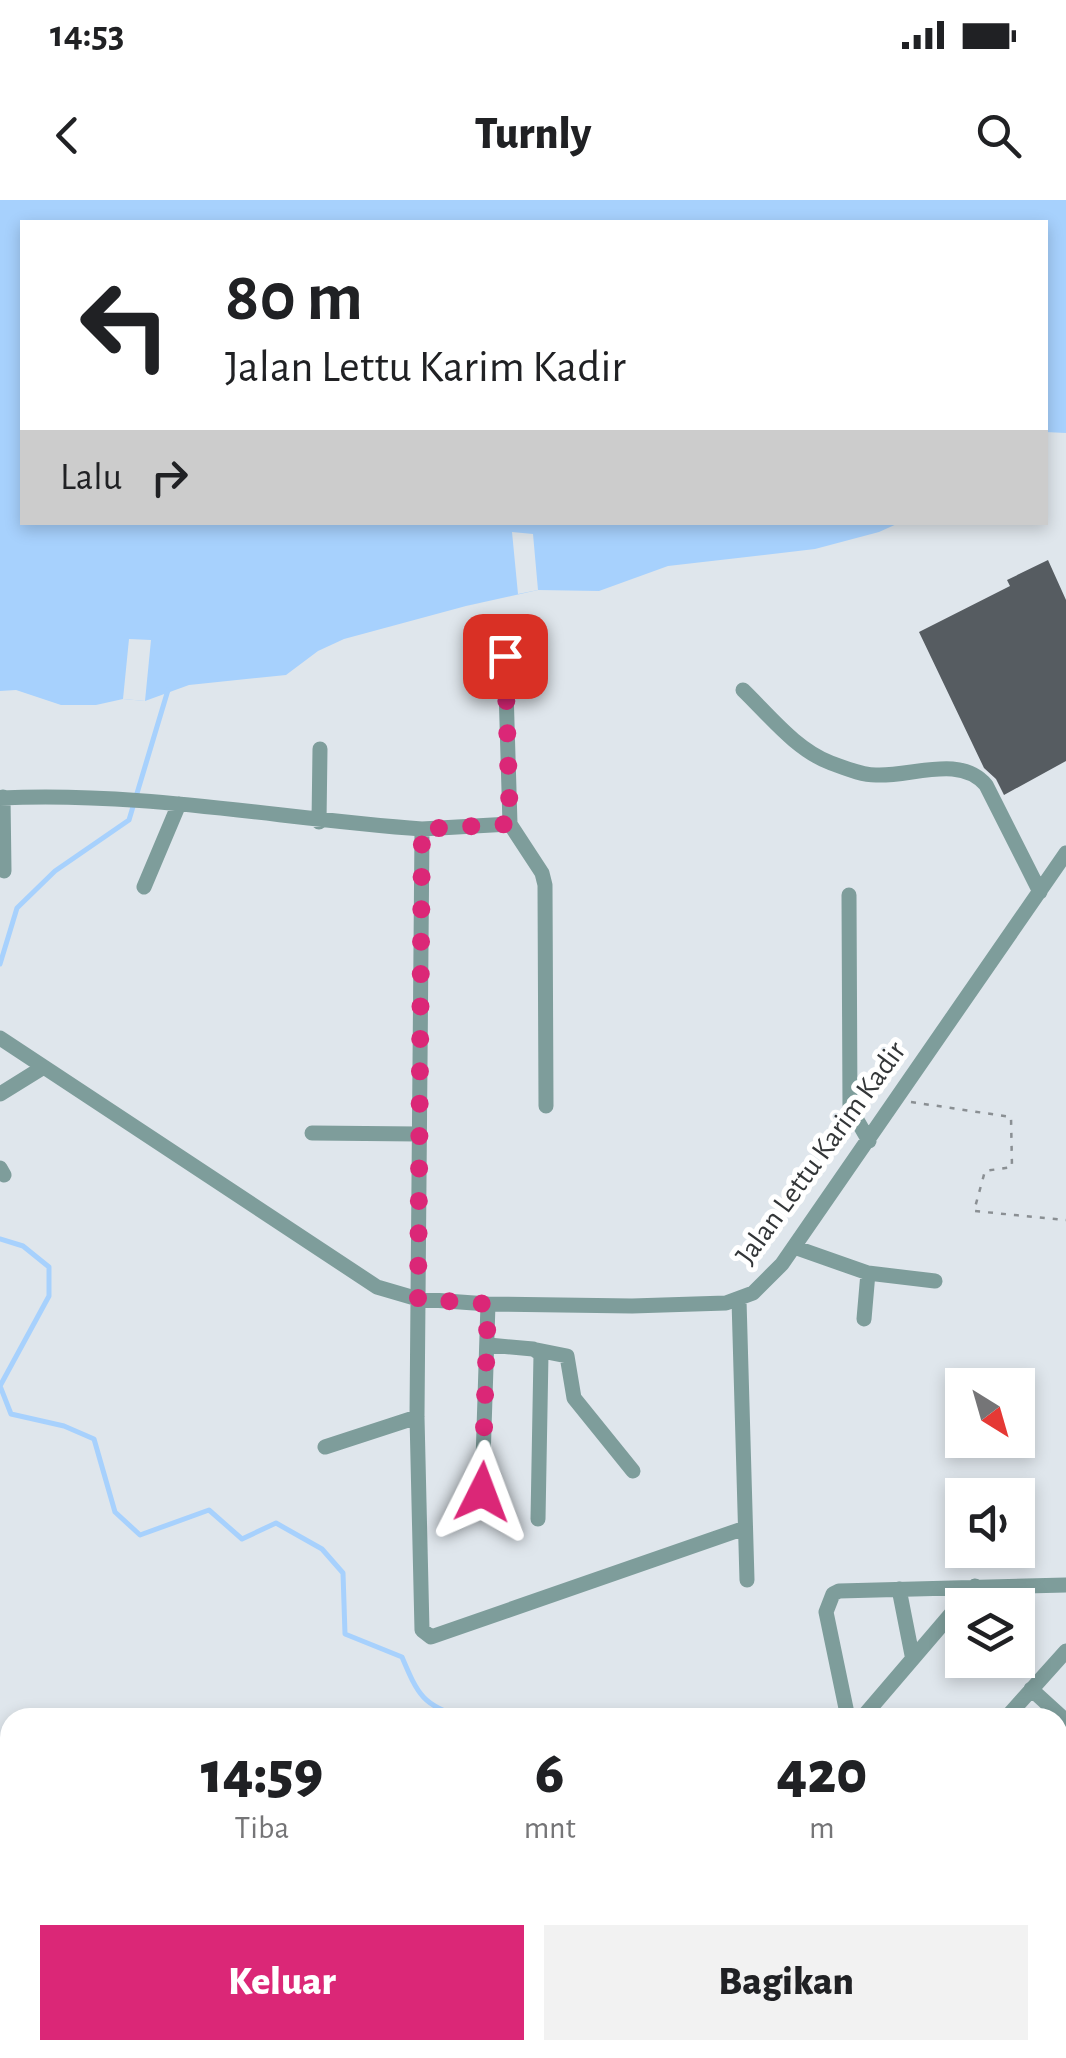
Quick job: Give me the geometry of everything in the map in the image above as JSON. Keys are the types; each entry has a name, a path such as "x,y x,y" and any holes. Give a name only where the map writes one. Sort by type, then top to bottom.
{"street":[{"path":"505,656 510,824 542,873 545,885 546,1106"},
{"path":"742,690 802,746 829,762 871,775 956,769 975,773 986,785 1040,892"},
{"path":"319,822 320,749"},
{"path":"4,871 2,798 147,801 319,822 422,829 510,824"},
{"path":"144,887 179,804"},
{"path":"422,829 416,1418 422,1630 431,1637 745,1528"},
{"name":"Jalan Lettu Karim Kadir","path":"0,1038 377,1287 418,1299 488,1304 632,1306 739,1300 764,1285 794,1247 1066,853"},
{"path":"848,895 850,1108 870,1141"},
{"path":"0,1094 42,1068"},
{"path":"312,1133 418,1134"},
{"path":"794,1247 868,1274 935,1280"},
{"path":"864,1319 868,1274"},
{"path":"739,1300 747,1580"},
{"path":"482,1492 488,1304"},
{"path":"489,1345 567,1356 574,1398 632,1471"},
{"path":"537,1350 541,1354 538,1520"},
{"path":"325,1447 416,1418"},
{"path":"846,1708 826,1612 829,1599 839,1591 1066,1585"},
{"path":"870,1708 975,1586"},
{"path":"899,1589 912,1655"},
{"path":"1015,1708 1066,1651"},
{"path":"1032,1689 1052,1708"}],"path":[{"path":"894,1099 1011,1116 1012,1167 984,1171 974,1211 1066,1220"}],"water":[{"path":"0,200 1066,200 1066,433 1048,432 1048,220 20,220 20,525 895,525 815,549 668,566 599,591 538,590 466,606 344,639 318,651 286,675 189,685 145,701 123,699 96,705 61,705 16,690 0,691"}],"pier":[{"path":"512,532 533,534 538,590 518,594"},
{"path":"129,639 151,640 145,701 123,699"}],"building":[{"path":"1048,560 1066,600 1066,761 1004,795 996,779 984,768 919,632 1010,586 1007,580"}],"waterway":[{"path":"0,964 17,908 55,871 129,820 168,690"},
{"path":"0,1239 23,1246 49,1267 49,1296 0,1386 11,1414 64,1426 94,1439 115,1512 140,1535 209,1510 242,1539 276,1523 322,1549 343,1573 345,1634 402,1657 424,1697 438,1708"}],"route":[{"path":"482,1492 488,1304 418,1299 422,829 510,824 505,656"}]}
